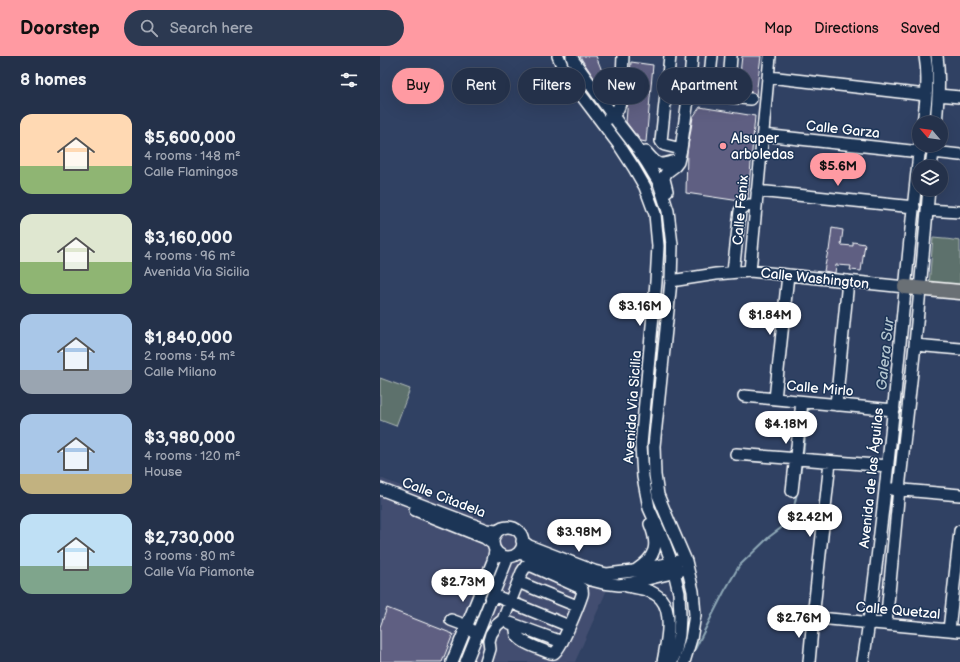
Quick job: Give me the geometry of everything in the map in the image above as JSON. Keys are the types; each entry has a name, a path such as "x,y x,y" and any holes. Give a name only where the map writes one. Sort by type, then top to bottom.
{"main road":[{"name":"Calle Washington","path":"905,287 960,292"}],"street":[{"name":"Avenida Via Sicilia","path":"558,56 569,79 619,145 645,187 655,214 658,246 656,282 641,445 643,477 649,508 663,539 673,568 679,593 679,635 672,662"},
{"name":"Avenida Via Sicilia","path":"572,56 593,87"},
{"path":"622,68 623,56"},
{"path":"669,68 670,56"},
{"path":"691,68 692,56"},
{"path":"711,68 712,56"},
{"path":"730,68 731,56"},
{"name":"Calle Fénix","path":"750,271 770,56"},
{"path":"924,116 926,95 925,56"},
{"path":"936,116 938,95 937,56"},
{"path":"769,77 926,95"},
{"path":"938,95 960,97"},
{"path":"592,109 599,104"},
{"name":"Avenida Via Sicilia","path":"605,104 612,116 635,145 659,183 668,211 672,245 671,281 654,446 658,495 687,563 693,592 695,615 691,639 684,662"},
{"path":"602,123 617,112 620,104"},
{"path":"666,104 662,142 665,145 681,148"},
{"path":"655,214 668,211 670,200 664,179 667,172 675,166 678,160 687,104"},
{"name":"Calle Garza","path":"763,135 912,148"},
{"path":"635,145 643,150 657,164 678,160"},
{"name":"Avenida de las Águilas","path":"863,662 870,622 886,488 920,152"},
{"path":"946,152 960,155"},
{"path":"757,191 914,207"},
{"name":"Avenida de las Águilas","path":"886,624 915,345 928,196"},
{"path":"733,272 740,211 742,207 746,205 756,204"},
{"path":"927,210 960,212"},
{"name":"Calle Washington","path":"671,281 750,271 905,287"},
{"path":"775,399 788,275"},
{"path":"836,405 848,281"},
{"path":"915,345 960,349"},
{"name":"Calle Mirlo","path":"744,396 894,410"},
{"path":"792,491 802,402"},
{"path":"736,454 888,466"},
{"path":"809,662 812,618 830,462"},
{"path":"886,488 960,495"},
{"name":"Calle Citadela","path":"380,489 488,530 497,531"},
{"path":"633,571 644,565 652,556 656,544 653,531 643,508 643,500 646,492"},
{"name":"Calle Citadela","path":"380,495 485,538 494,548"},
{"path":"452,662 493,561 494,535 497,531 505,527 514,529 520,535 522,541 521,549 518,553 511,557 498,554 494,548"},
{"path":"955,631 960,531"},
{"path":"522,541 529,546 594,571 607,574 673,568"},
{"path":"518,553 591,580 644,589 661,599 667,608 668,625 667,644 663,662"},
{"path":"470,661 474,641 508,557"},
{"path":"619,585 631,583 687,563"},
{"path":"486,662 490,649 489,641 491,634 497,625 503,620 526,566 532,566 582,589 582,593 562,642 503,620"},
{"path":"518,582 577,606"},
{"path":"493,595 569,626"},
{"name":"Calle Quetzal","path":"786,615 955,631"},
{"path":"451,620 467,626 472,631 474,641"}],"shaded area":[{"path":"380,478 475,515 610,583 575,662 380,662"}],"green space":[{"path":"933,238 960,241 960,288 929,285"},
{"path":"380,378 410,389 396,426 380,420"},
{"path":"496,565 500,566 475,625 473,625"}],"building":[{"path":"580,56 596,56 601,68 593,68 593,76"},
{"path":"742,56 761,56 756,95 752,92 752,68 741,68"},
{"path":"631,62 653,65 646,142 641,141 626,122 628,104 649,104 649,68 630,68"},
{"path":"700,107 755,116 748,198 740,201 686,193 687,152 693,117"},
{"path":"832,228 843,230 841,245 853,246 853,242 865,244 861,271 850,270 851,266 836,265 835,273 824,271 829,251"},
{"path":"387,608 453,634 442,662 380,662 380,627"}],"waterway":[{"name":"Galera Sur","path":"803,455 808,411 811,407"},
{"name":"Galera Sur","path":"798,485 802,463"},
{"name":"Galera Sur","path":"691,657 739,566 792,516 797,493"}],"place":[{"name":"Alsuper arboledas","path":"723,146"}]}
